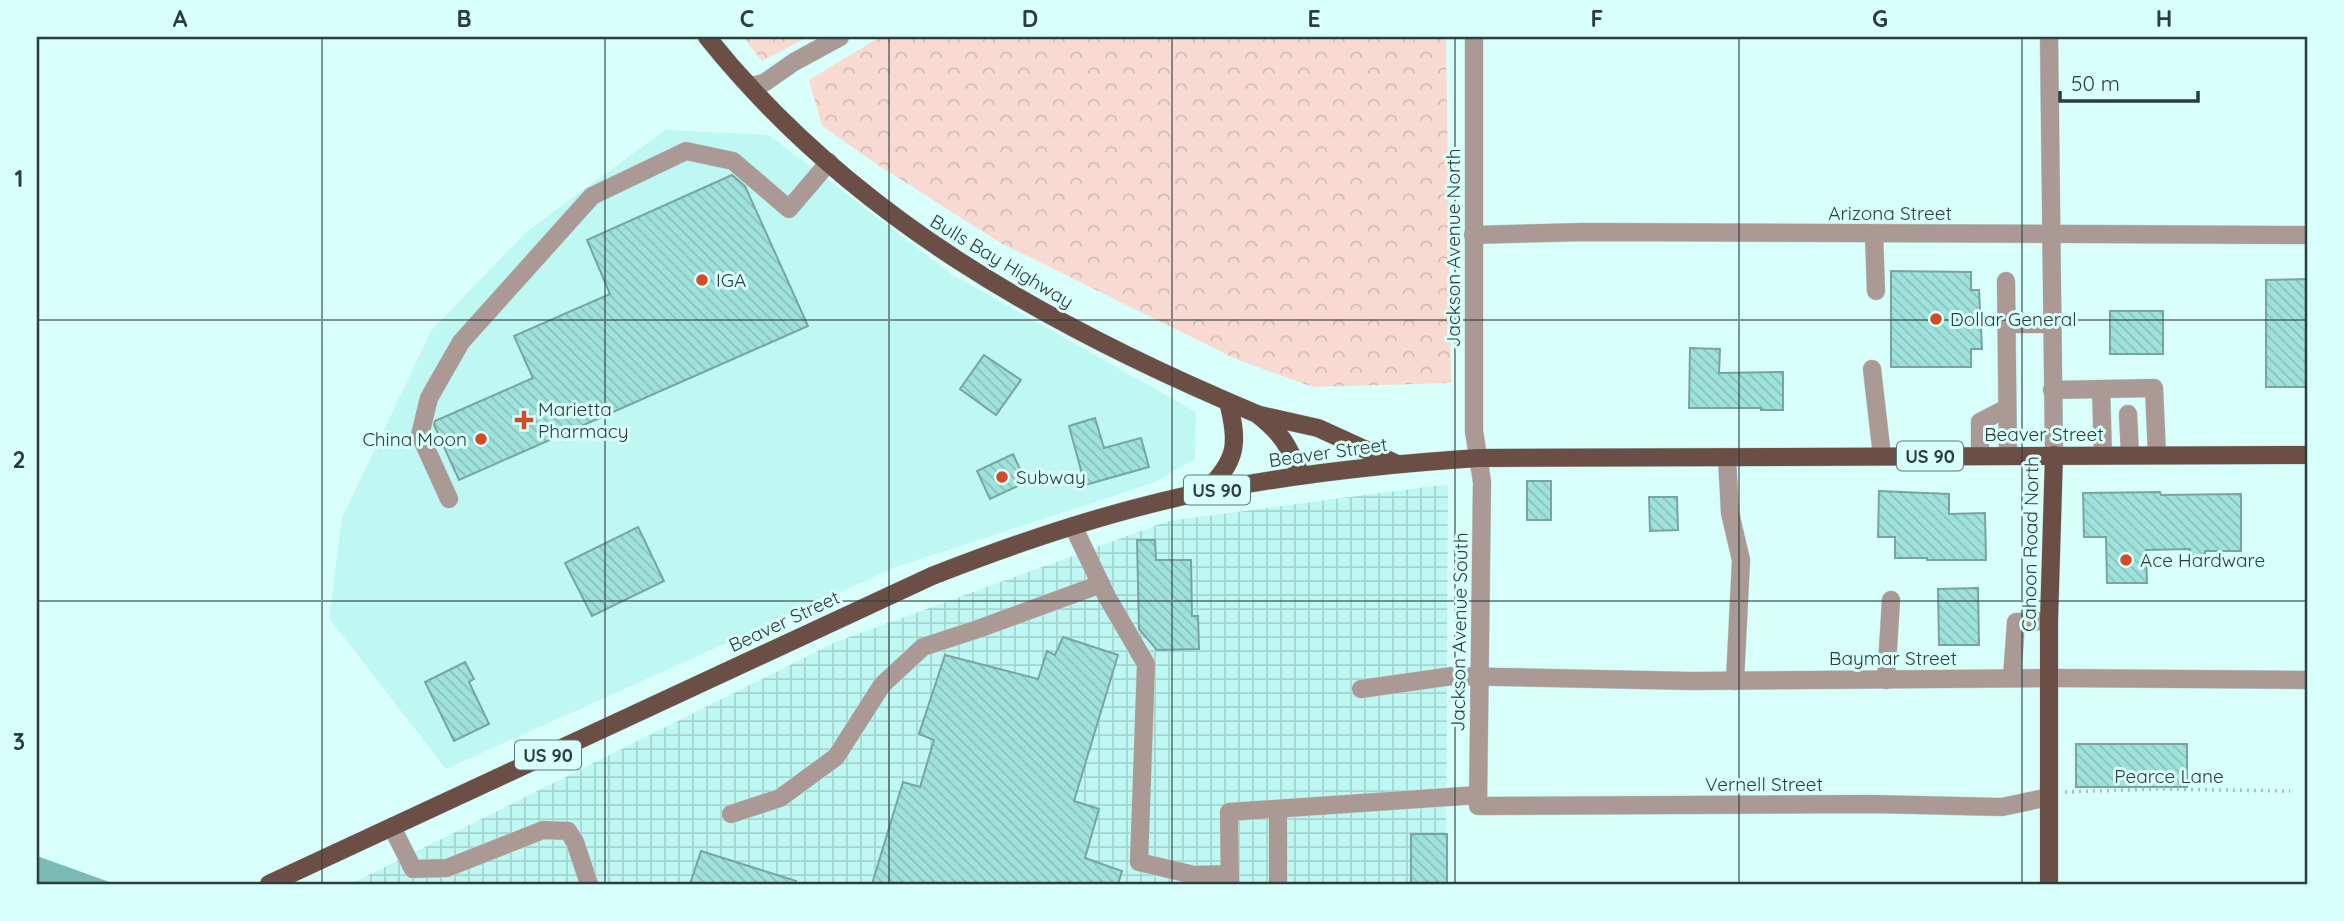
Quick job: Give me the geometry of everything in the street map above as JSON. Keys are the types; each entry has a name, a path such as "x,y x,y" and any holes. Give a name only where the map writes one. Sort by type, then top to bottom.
{"main road":[{"name":"Bulls Bay Highway","path":"707,37 733,69 780,117 908,228 963,265 1091,337 1257,414 1273,426 1286,442 1301,475"},
{"path":"1206,491 1220,478 1232,459 1234,425 1228,402"},
{"path":"1257,414 1318,428 1397,464"},
{"name":"Cahoon Road North","path":"2049,884 2049,621 2054,455"},
{"name":"Beaver Street","path":"269,884 932,576 995,551 1073,526 1206,491 1301,475 1478,458 2307,455"}],"street":[{"path":"751,86 764,83 794,62 840,37"},
{"name":"Jackson Avenue North","path":"1474,37 1474,431 1478,458"},
{"name":"Cahoon Road North","path":"2049,37 2054,455"},
{"path":"449,499 421,435 429,397 461,342 592,196 686,151 733,161 789,209 829,162"},
{"name":"Arizona Street","path":"1473,235 1584,232 2307,235"},
{"path":"1874,234 1876,291"},
{"path":"2006,281 2008,455"},
{"path":"2007,324 2051,324"},
{"path":"1872,369 1882,456"},
{"path":"2052,390 2101,389 2128,399 2154,388 2157,455"},
{"path":"2101,389 2103,455"},
{"path":"2128,399 2130,455"},
{"path":"1980,455 1980,422 2007,408"},
{"path":"1727,457 1730,513 1741,560 1735,681"},
{"name":"Jackson Avenue South","path":"1478,458 1482,482 1478,801"},
{"path":"1073,526 1101,584 1146,664 1139,862 1194,875 1230,879"},
{"path":"731,814 780,798 836,757 882,685 923,647 1101,584"},
{"path":"1886,680 1891,600"},
{"path":"2012,678 2015,622 2049,621"},
{"name":"Baymar Street","path":"1361,689 1452,676 1735,681 2012,678 2307,680"},
{"name":"Vernell Street","path":"1230,879 1229,812 1478,801 2002,807 2049,797"},
{"path":"1278,809 1278,884"},
{"path":"393,827 413,869 447,868 543,830 568,831 575,842 589,884"}],"path":[{"name":"Pearce Lane","path":"2049,797 2067,791 2290,791"}],"shaded area":[{"path":"665,130 769,135 953,275 1196,412 1195,459 1153,483 896,567 446,769 329,618 342,518 431,331 525,233"},
{"path":"1448,484 1446,884 351,884 836,642 1168,521"},
{"path":"37,856 115,884 37,884"}],"green space":[{"path":"743,37 808,37 762,61"},
{"path":"880,37 1446,37 1451,383 1313,387 1238,360 999,242 822,126 809,80"}],"building":[{"path":"732,175 745,186 808,326 459,480 434,425 435,421 533,378 514,336 610,294 587,240"},
{"name":"Dollar General","path":"1891,271 1971,272 1971,290 1979,290 1982,349 1971,349 1971,367 1891,367"},
{"path":"2307,279 2307,387 2266,387 2266,280"},
{"path":"2110,311 2163,311 2163,354 2110,354"},
{"path":"1690,348 1720,349 1719,373 1783,372 1783,410 1689,408"},
{"path":"984,355 1021,380 996,415 960,389"},
{"path":"1095,418 1104,448 1141,438 1149,467 1085,485 1069,426"},
{"name":"Subway","path":"1013,454 1026,482 990,499 977,471"},
{"path":"1527,481 1551,481 1551,520 1527,520"},
{"path":"1879,491 1949,494 1949,514 1985,513 1986,560 1895,558 1895,537 1878,537"},
{"path":"2160,492 2161,495 2241,494 2241,551 2205,551 2205,566 2190,566 2190,549 2146,550 2147,583 2107,583 2106,537 2084,537 2083,493"},
{"path":"1649,497 1677,497 1678,530 1650,531"},
{"path":"638,527 664,581 592,616 565,563"},
{"path":"1137,540 1155,540 1156,560 1191,560 1192,616 1198,616 1199,649 1157,650 1139,629"},
{"path":"1978,588 1979,645 1939,645 1938,589"},
{"path":"1063,637 1118,655 1074,801 1099,809 1085,858 1122,871 1118,884 872,884 903,782 920,787 934,740 919,734 945,655 1038,679 1047,651 1055,655"},
{"path":"465,662 474,679 469,682 489,724 454,741 425,682"},
{"path":"2076,744 2187,744 2187,787 2076,787"},
{"path":"1411,834 1447,834 1447,884 1411,884"},
{"path":"701,851 796,881 795,884 690,884"}],"place":[{"name":"IGA","path":"702,280"},
{"name":"Dollar General","path":"1936,319"},
{"name":"Marietta Pharmacy","path":"524,420"},
{"name":"China Moon","path":"481,439"},
{"name":"Subway","path":"1002,477"},
{"name":"Ace Hardware","path":"2126,560"}]}
